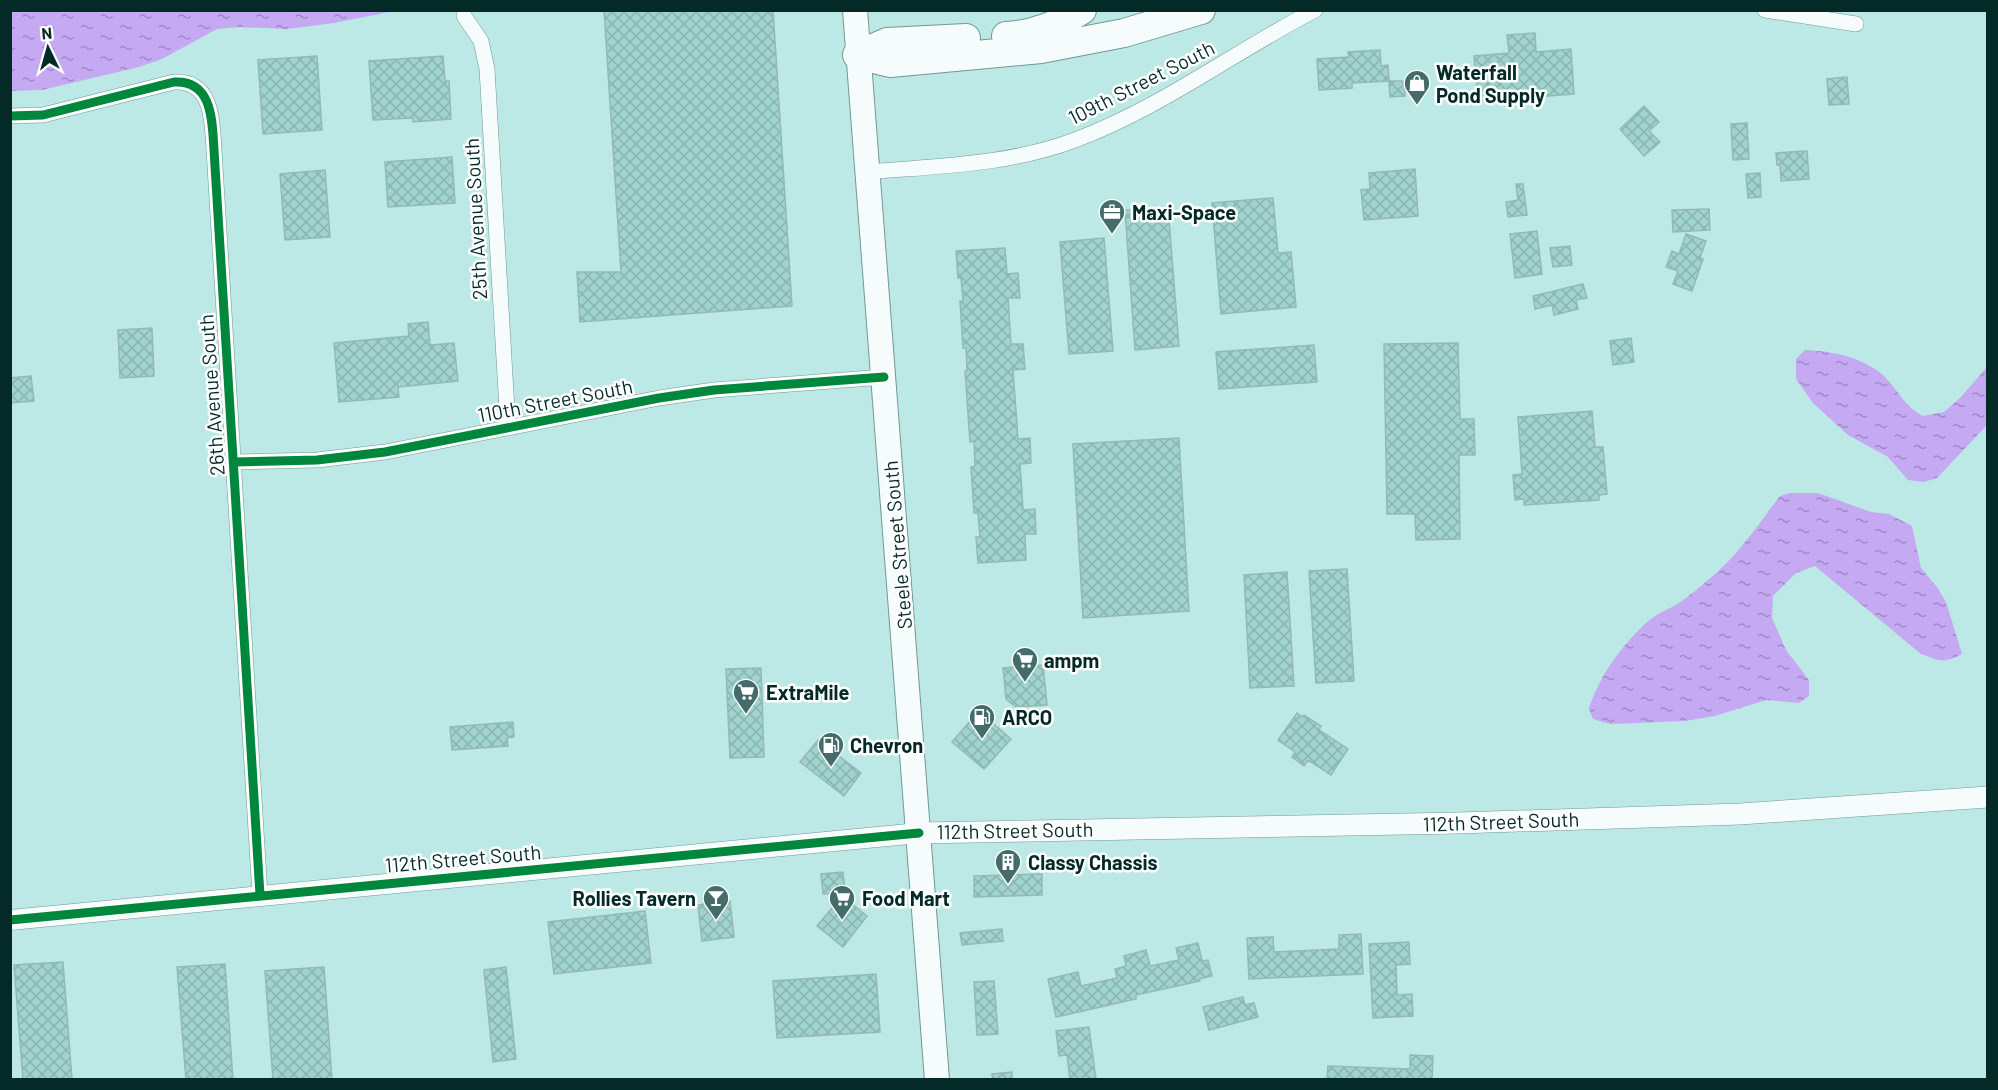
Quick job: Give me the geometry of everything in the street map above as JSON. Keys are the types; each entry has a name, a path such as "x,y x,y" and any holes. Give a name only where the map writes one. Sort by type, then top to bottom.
{"highway":[{"path":"857,55 896,40 1012,36 1058,23 1082,10"},
{"path":"857,55 890,63 1041,49 1124,33 1169,22 1201,10"}],"main road":[{"name":"Steele Street South","path":"855,10 937,1080"},
{"name":"112th Street South","path":"919,833 1596,819 1784,812 1988,797"}],"street":[{"name":"109th Street South","path":"868,172 1000,160 1075,141 1123,120 1191,84 1315,10"},
{"path":"1765,10 1856,24"},
{"name":"25th Avenue South","path":"464,16 481,41 488,69 508,427"},
{"name":"26th Avenue South","path":"10,116 43,115 174,82 191,83 203,94 210,112 260,895"},
{"name":"110th Street South","path":"234,462 317,460 385,452 659,398 714,390 884,377"},
{"name":"112th Street South","path":"10,920 919,833"}],"water":[{"path":"10,11 394,11 334,23 287,29 240,27 217,29 162,59 139,67 42,90 12,91"},
{"path":"1805,350 1836,354 1876,369 1906,403 1923,416 1944,412 1960,398 1987,367 1987,425 1937,478 1924,482 1908,480 1888,457 1848,435 1813,403 1796,379 1796,359"},
{"path":"1790,493 1818,493 1871,512 1889,514 1912,526 1921,568 1946,602 1962,654 1942,660 1921,654 1815,566 1796,573 1773,596 1772,618 1786,650 1809,680 1809,696 1799,703 1766,700 1715,716 1684,721 1610,724 1593,719 1589,709 1593,697 1612,662 1629,641 1651,619 1698,589 1728,562 1780,496"}],"building":[{"path":"604,10 773,10 792,306 580,322 577,272 621,272"},
{"path":"1535,33 1536,52 1571,49 1574,94 1478,101 1474,56 1509,53 1507,35"},
{"path":"1380,50 1381,66 1388,65 1389,81 1352,83 1352,88 1319,90 1317,59 1349,57 1348,52"},
{"path":"317,56 322,130 263,134 258,60"},
{"path":"443,56 445,81 449,81 451,119 413,122 413,118 373,120 369,61"},
{"path":"1847,77 1849,104 1829,105 1827,79"},
{"path":"1389,81 1404,81 1405,96 1390,97"},
{"path":"1644,106 1659,122 1649,131 1660,142 1644,156 1620,129"},
{"path":"1747,123 1749,159 1733,160 1731,124"},
{"path":"1807,151 1809,179 1781,181 1780,165 1777,165 1776,153"},
{"path":"452,157 455,203 388,207 385,162"},
{"path":"1415,169 1418,216 1364,220 1361,190 1370,189 1369,173"},
{"path":"325,170 330,237 285,240 280,174"},
{"path":"1760,173 1761,197 1748,198 1746,174"},
{"path":"1516,184 1523,184 1527,215 1508,217 1506,202 1518,200"},
{"path":"1273,198 1278,253 1291,252 1296,307 1221,314 1212,203"},
{"path":"1168,207 1179,346 1135,350 1125,210"},
{"path":"1709,209 1710,230 1673,232 1672,210"},
{"path":"1537,231 1542,274 1515,278 1510,234"},
{"path":"1686,234 1706,241 1700,258 1703,259 1692,291 1673,284 1678,271 1666,267 1672,251 1679,254"},
{"path":"1104,238 1113,351 1069,354 1060,242"},
{"path":"1570,246 1572,265 1553,267 1550,248"},
{"path":"1005,248 1007,274 1018,273 1020,298 1008,298 1011,344 1023,344 1025,369 1013,370 1018,439 1030,438 1031,463 1020,464 1023,510 1035,509 1036,534 1025,534 1026,560 978,563 976,537 980,537 978,513 974,513 971,467 975,466 974,441 970,442 965,371 967,371 966,348 963,348 960,301 963,301 956,251"},
{"path":"1583,284 1587,298 1576,300 1578,309 1554,315 1552,305 1535,309 1533,296"},
{"path":"428,322 430,345 454,343 458,381 398,387 399,397 339,402 334,343 409,336 408,324"},
{"path":"152,328 154,376 120,378 118,330"},
{"path":"1631,338 1634,362 1613,365 1610,341"},
{"path":"1458,343 1460,419 1474,419 1475,455 1459,455 1460,539 1416,540 1415,514 1387,514 1384,344"},
{"path":"1314,345 1317,382 1219,389 1216,352"},
{"path":"31,376 34,401 10,403 10,378"},
{"path":"1592,411 1595,447 1603,447 1607,494 1599,495 1599,500 1524,505 1524,499 1515,500 1513,475 1522,474 1518,417"},
{"path":"1179,438 1189,611 1083,618 1073,444"},
{"path":"1347,569 1354,681 1316,683 1309,571"},
{"path":"1287,572 1294,686 1250,688 1244,575"},
{"name":"ampm","path":"1043,665 1047,705 1016,707 1006,699 1003,668"},
{"path":"761,668 764,757 730,758 726,669"},
{"path":"826,688 827,697 810,698 809,689"},
{"name":"ARCO","path":"979,711 1011,739 984,769 952,742"},
{"path":"1297,713 1321,726 1319,730 1348,749 1331,775 1308,760 1304,766 1292,757 1295,752 1278,740"},
{"path":"513,722 514,737 507,738 508,746 452,750 450,727"},
{"name":"Chevron","path":"818,740 861,773 844,796 800,762"},
{"path":"843,872 845,892 823,894 821,874"},
{"name":"Classy Chassis","path":"1042,874 1042,895 974,897 974,876"},
{"name":"Rollies Tavern","path":"726,895 727,901 730,901 734,937 702,941 698,905 704,904 703,898"},
{"name":"Food Mart","path":"842,896 867,916 843,947 817,926"},
{"path":"645,911 651,963 554,974 548,922"},
{"path":"1002,929 1003,941 962,945 960,933"},
{"path":"1361,934 1363,974 1249,979 1247,938 1273,937 1274,952 1339,949 1339,935"},
{"path":"1409,942 1410,964 1396,965 1397,995 1412,994 1413,1016 1373,1018 1369,944"},
{"path":"1198,943 1202,961 1208,960 1212,976 1199,979 1200,981 1136,995 1136,999 1056,1017 1048,979 1078,972 1081,986 1117,978 1115,969 1126,966 1124,956 1146,950 1150,966 1179,960 1176,948"},
{"path":"63,962 72,1080 23,1080 14,965"},
{"path":"225,964 233,1080 186,1080 177,967"},
{"path":"324,967 332,1080 273,1080 265,971"},
{"path":"506,967 516,1059 493,1062 484,970"},
{"path":"876,974 880,1032 777,1038 773,981"},
{"path":"994,981 998,1034 977,1035 974,982"},
{"path":"1243,997 1245,1005 1254,1003 1258,1017 1209,1030 1203,1007"},
{"path":"1089,1027 1096,1080 1070,1080 1067,1055 1059,1056 1056,1031"},
{"path":"1410,1055 1433,1056 1432,1080 1327,1080 1328,1066 1410,1069"},
{"path":"1012,1072 1012,1080 993,1080 992,1074"}],"cycle path":[{"path":"10,116 43,115 174,82 187,83 196,88 208,104 213,139 260,895"},
{"path":"234,462 317,460 385,452 659,398 714,390 884,377"},
{"path":"10,920 919,833"}],"place":[{"name":"Waterfall Pond Supply","path":"1417,106"},
{"name":"Maxi-Space","path":"1112,235"},
{"name":"ampm","path":"1025,683"},
{"name":"ExtraMile","path":"746,715"},
{"name":"ARCO","path":"982,740"},
{"name":"Chevron","path":"831,768"},
{"name":"Classy Chassis","path":"1008,885"},
{"name":"Rollies Tavern","path":"716,921"},
{"name":"Food Mart","path":"842,921"}]}
